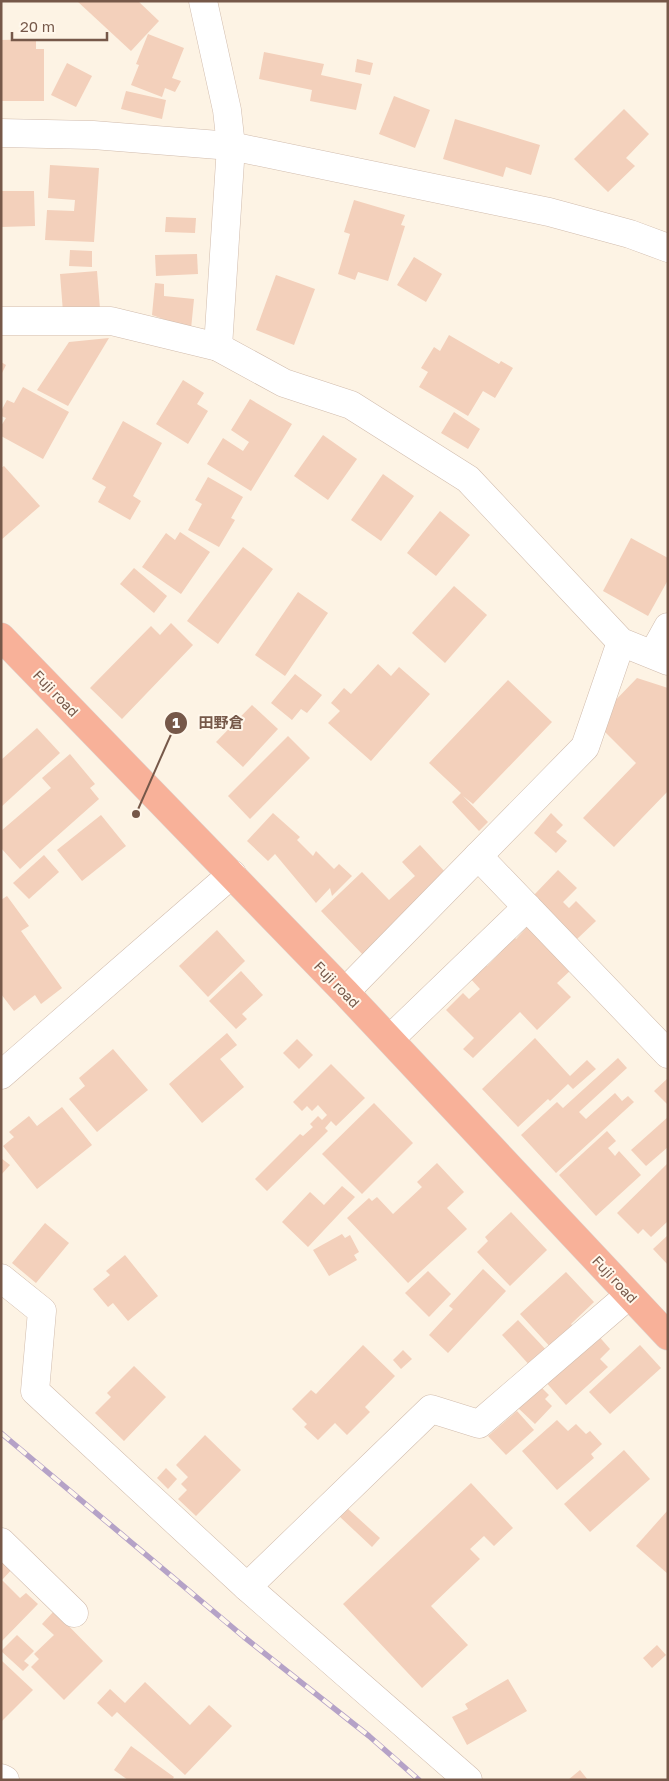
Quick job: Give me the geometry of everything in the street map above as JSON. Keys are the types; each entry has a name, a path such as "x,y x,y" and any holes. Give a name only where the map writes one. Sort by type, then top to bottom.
{"highway":[{"name":"Fuji road","path":"1,637 345,992 668,1336"}],"street":[{"path":"202,1 227,110 231,146 218,347"},
{"path":"1,133 93,135 231,146 550,212 630,234 668,248"},
{"path":"1,320 111,320 218,347 284,382 351,405 468,479 621,642 660,658 668,627"},
{"path":"345,992 585,747 621,642"},
{"path":"478,856 668,1054"},
{"path":"1,1075 232,874"},
{"path":"390,1040 527,907"},
{"path":"1,1278 42,1311 35,1391 247,1587 468,1780"},
{"path":"247,1587 431,1409 479,1424 629,1295"},
{"path":"1,1542 74,1613"}],"building":[{"path":"77,1 138,1 159,21 131,51"},
{"path":"148,34 184,48 172,78 181,81 175,92 165,88 162,97 131,85 139,65 136,64"},
{"path":"36,39 36,49 44,49 44,101 1,101 1,40"},
{"path":"264,52 324,64 321,75 362,84 356,110 310,101 312,90 259,79"},
{"path":"357,59 373,63 370,75 355,72"},
{"path":"67,63 92,76 76,107 51,95"},
{"path":"126,91 166,100 162,119 121,109"},
{"path":"394,96 430,110 415,148 379,134"},
{"path":"624,109 649,134 626,158 635,166 608,192 574,159"},
{"path":"455,119 540,145 531,175 506,167 503,177 443,159"},
{"path":"50,165 99,168 94,242 45,240 47,210 74,211 75,200 48,198"},
{"path":"1,191 34,191 35,226 1,227"},
{"path":"354,200 405,215 401,225 405,226 388,281 358,272 355,280 338,274 350,234 344,232"},
{"path":"166,217 196,218 195,233 165,232"},
{"path":"70,250 92,251 92,267 69,266"},
{"path":"197,254 198,274 156,276 155,255"},
{"path":"414,257 442,274 426,302 397,285"},
{"path":"97,271 100,309 63,312 60,274"},
{"path":"276,275 315,289 294,345 256,330"},
{"path":"155,283 164,284 164,296 194,299 191,329 152,315"},
{"path":"449,335 499,364 501,361 513,368 495,398 483,391 468,416 419,387 428,372 421,368 434,347 440,351"},
{"path":"109,338 68,406 37,390 69,342"},
{"path":"1,362 6,365 1,375"},
{"path":"183,380 204,393 197,404 208,411 188,444 156,424"},
{"path":"23,387 69,412 43,459 1,436 1,426 6,418 1,416 1,411 7,400 14,403"},
{"path":"250,399 292,424 251,491 207,464 223,438 243,451 249,442 231,430"},
{"path":"454,412 480,429 468,449 441,433"},
{"path":"123,421 162,443 133,496 141,501 130,520 98,502 106,487 92,479"},
{"path":"323,435 357,459 328,500 294,476"},
{"path":"4,466 40,506 1,540 1,468"},
{"path":"383,474 414,496 381,541 351,520"},
{"path":"208,477 243,497 231,518 235,520 219,547 188,530 202,504 195,500"},
{"path":"440,511 470,535 436,576 407,553"},
{"path":"180,532 210,552 181,594 142,567 166,533 175,540"},
{"path":"631,538 668,558 668,580 648,616 603,591"},
{"path":"243,547 273,569 218,644 187,621"},
{"path":"134,568 167,596 154,613 120,584"},
{"path":"454,586 487,615 445,663 412,633"},
{"path":"298,592 328,613 285,676 255,655"},
{"path":"171,623 193,645 122,719 90,688 151,626 160,635"},
{"path":"378,664 391,676 399,667 430,694 371,761 328,723 340,711 331,703 344,688 351,694"},
{"path":"295,674 322,695 307,713 301,709 292,720 271,703"},
{"path":"637,678 668,688 668,791 614,847 583,818 636,763 601,728 609,707"},
{"path":"508,680 552,722 473,804 463,796 488,822 479,831 452,802 461,793 429,763"},
{"path":"252,705 278,729 243,767 216,742"},
{"path":"37,728 60,753 1,807 1,760"},
{"path":"288,736 310,758 250,819 228,796"},
{"path":"70,754 95,784 90,788 99,799 20,869 1,848 1,831 51,788 42,778"},
{"path":"273,813 300,837 297,840 313,856 316,851 334,869 339,864 352,876 332,896 330,888 316,903 275,854 268,861 247,841"},
{"path":"551,813 563,825 556,832 567,841 556,853 534,833"},
{"path":"101,815 126,846 82,881 57,850"},
{"path":"420,845 446,873 365,957 321,911 362,872 389,900 415,876 402,862"},
{"path":"44,855 59,872 29,899 13,883"},
{"path":"558,870 577,888 563,902 569,908 576,901 596,921 577,939 534,895"},
{"path":"7,896 29,926 21,931 62,988 41,1004 35,995 14,1011 1,994 1,900"},
{"path":"529,925 572,969 557,983 571,997 537,1030 520,1012 473,1058 463,1049 474,1038 446,1010 463,993 469,999 480,989 468,976 483,962 487,966 501,952 497,948 511,934 516,939"},
{"path":"217,930 245,961 208,997 179,966"},
{"path":"241,971 263,995 242,1014 247,1019 236,1029 209,1001"},
{"path":"227,1033 237,1045 220,1059 244,1087 202,1123 169,1084"},
{"path":"535,1038 570,1076 587,1060 596,1069 573,1089 568,1084 550,1101 548,1099 518,1127 482,1089"},
{"path":"297,1039 313,1055 299,1069 283,1053"},
{"path":"113,1049 148,1090 97,1132 69,1099 85,1086 79,1078"},
{"path":"618,1058 627,1068 579,1112 586,1119 615,1093 622,1101 628,1096 634,1102 556,1173 521,1135 557,1102 563,1108"},
{"path":"331,1064 365,1098 336,1126 331,1121 325,1128 328,1131 267,1191 255,1179 300,1134 303,1136 313,1127 310,1124 318,1116 322,1120 327,1115 318,1105 312,1111 307,1106 302,1111 293,1102"},
{"path":"668,1078 668,1105 654,1091"},
{"path":"374,1103 413,1143 362,1194 322,1154"},
{"path":"62,1107 92,1145 37,1189 3,1146 14,1137 9,1132 29,1116 37,1126"},
{"path":"668,1117 668,1147 646,1166 631,1150"},
{"path":"607,1131 616,1141 608,1148 615,1156 619,1151 641,1175 596,1216 559,1175"},
{"path":"1,1158 10,1165 1,1175"},
{"path":"437,1163 464,1192 447,1208 467,1229 408,1283 347,1218 369,1198 372,1201 377,1197 393,1214 422,1187 417,1182"},
{"path":"667,1164 668,1221 651,1237 643,1229 638,1234 617,1213"},
{"path":"342,1186 355,1197 308,1247 282,1222 310,1192 324,1205"},
{"path":"511,1212 547,1250 510,1286 477,1252 488,1241 485,1237"},
{"path":"45,1223 69,1243 36,1283 12,1263"},
{"path":"342,1234 345,1238 350,1235 359,1252 354,1255 357,1260 329,1276 313,1250"},
{"path":"668,1235 668,1265 653,1249"},
{"path":"125,1255 158,1296 128,1321 113,1303 108,1307 93,1289 110,1275 106,1271"},
{"path":"483,1269 506,1291 448,1353 429,1335 453,1309 449,1306"},
{"path":"428,1271 451,1294 429,1317 405,1293"},
{"path":"566,1272 594,1302 571,1324 577,1330 554,1351 520,1314"},
{"path":"518,1320 549,1353 532,1368 502,1335"},
{"path":"596,1333 610,1349 600,1359 608,1367 566,1405 544,1380"},
{"path":"363,1345 395,1376 365,1407 370,1412 347,1435 335,1423 318,1440 304,1427 307,1424 292,1409 311,1390 316,1394"},
{"path":"640,1345 661,1368 610,1414 589,1392"},
{"path":"403,1350 412,1359 401,1369 393,1360"},
{"path":"134,1366 166,1397 124,1441 95,1413 111,1397 107,1393"},
{"path":"539,1385 549,1395 545,1399 552,1406 535,1424 517,1407"},
{"path":"517,1411 534,1430 506,1455 488,1436"},
{"path":"557,1420 568,1431 576,1424 586,1434 590,1431 602,1444 591,1454 594,1458 557,1490 522,1451"},
{"path":"205,1435 241,1470 196,1516 178,1499 187,1490 181,1484 188,1477 176,1465"},
{"path":"624,1450 650,1479 590,1532 564,1504"},
{"path":"166,1468 177,1479 168,1489 157,1478"},
{"path":"471,1483 513,1528 494,1546 484,1536 470,1549 480,1559 431,1606 468,1645 422,1688 343,1604"},
{"path":"347,1508 380,1538 372,1547 339,1516"},
{"path":"668,1510 668,1574 636,1546"},
{"path":"1,1557 13,1568 2,1580 20,1598 26,1593 38,1604 1,1642"},
{"path":"54,1611 103,1661 64,1700 31,1667 39,1659 34,1654 54,1635 42,1624"},
{"path":"17,1635 34,1651 24,1661 29,1665 23,1671 1,1651"},
{"path":"657,1645 666,1655 652,1668 643,1658"},
{"path":"1,1660 33,1690 1,1722"},
{"path":"508,1679 527,1711 467,1745 452,1717 468,1709 465,1704"},
{"path":"145,1682 190,1725 209,1705 232,1726 185,1775 117,1712 112,1717 97,1703 110,1689 125,1703"},
{"path":"131,1746 174,1777 172,1780 128,1780 114,1770"},
{"path":"580,1770 588,1780 568,1780"}],"railway":[{"path":"1,1433 244,1637 369,1736 419,1780"}],"place":[{"name":"田野倉","path":"136,814"}]}
